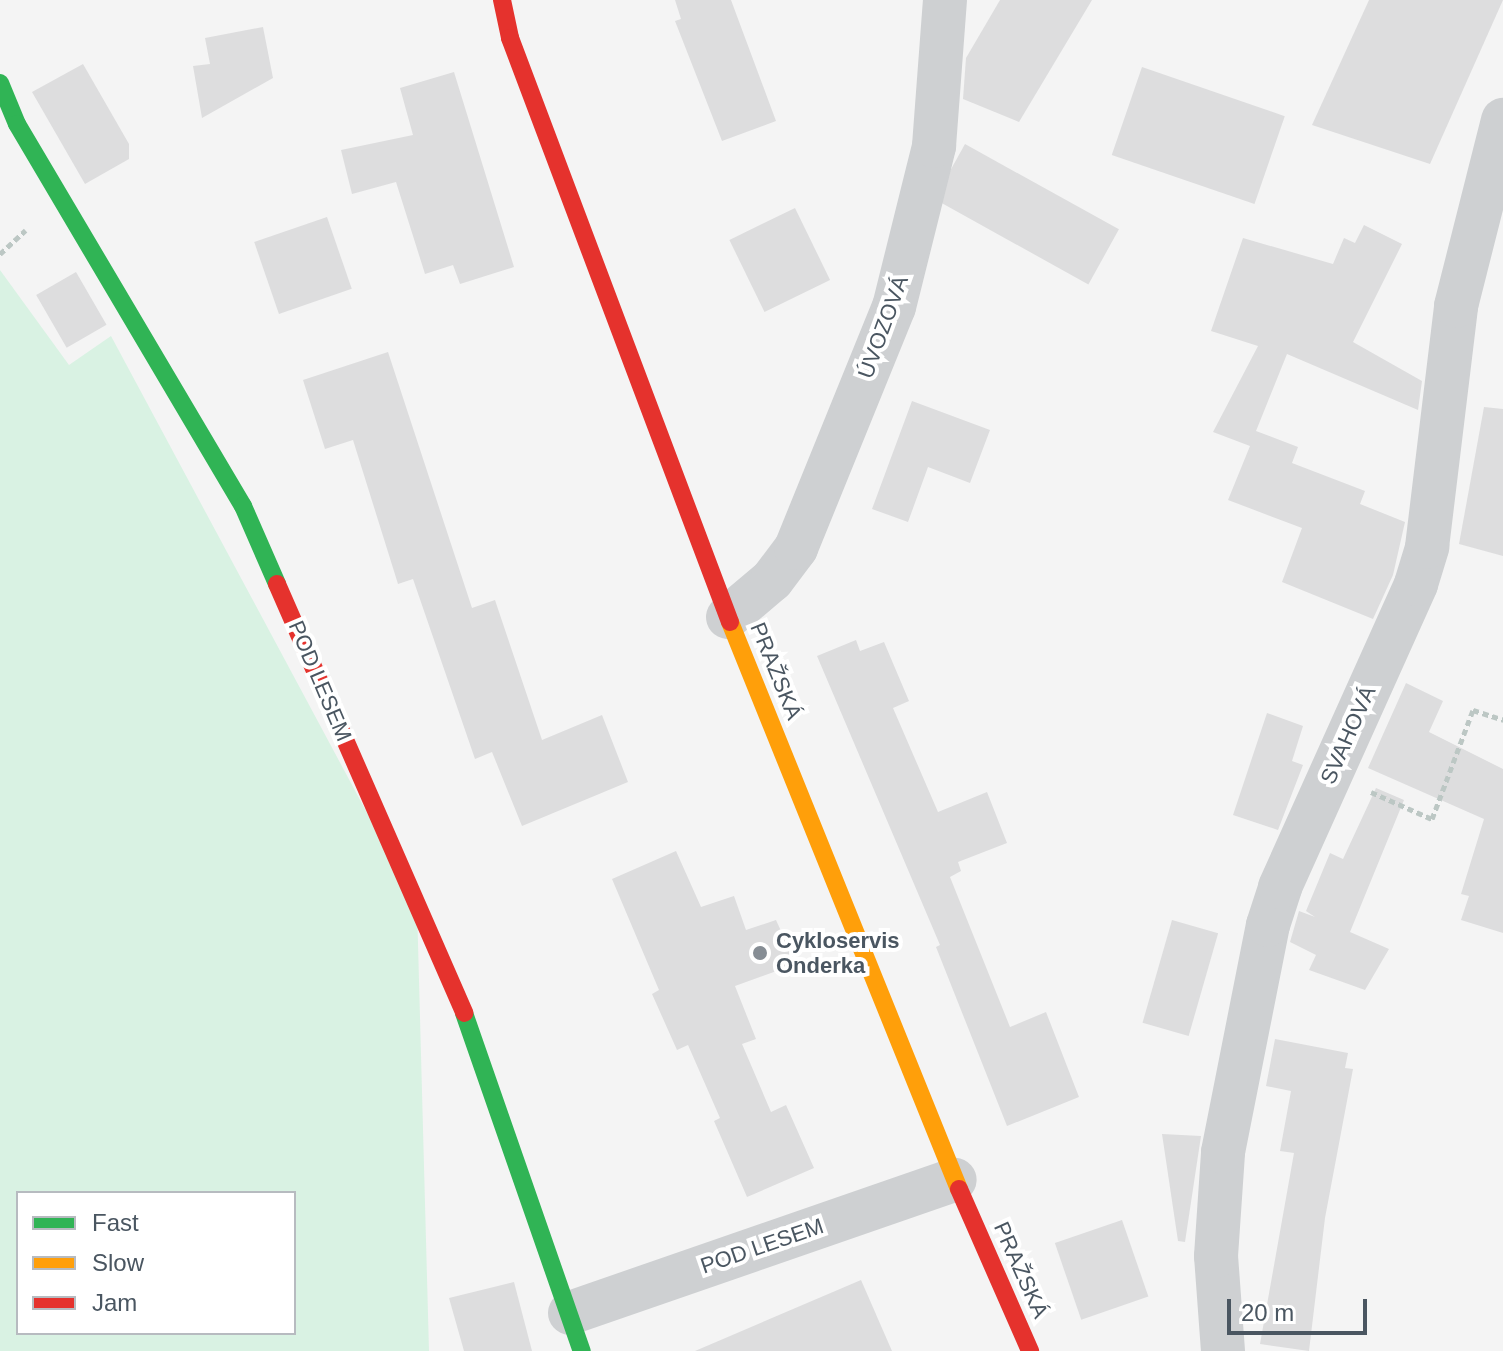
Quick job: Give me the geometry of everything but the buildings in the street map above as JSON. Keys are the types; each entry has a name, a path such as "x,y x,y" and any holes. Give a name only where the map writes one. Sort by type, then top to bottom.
{"main road":[{"name":"PRAŽSKÁ","path":"502,0 510,38 728,617 955,1180 1030,1351"},
{"name":"POD LESEM","path":"0,83 17,124 243,506 471,1029 576,1332"}],"street":[{"name":"ÚVOZOVÁ","path":"728,617 772,580 796,548 894,307 934,146 945,0"},
{"name":"SVAHOVÁ","path":"1223,1351 1216,1256 1226,1137 1268,925 1330,774 1416,584 1427,547 1456,306 1503,120"},
{"name":"POD LESEM","path":"576,1332 955,1180"}],"path":[{"path":"1330,774 1432,819 1473,710 1503,720"}],"green space":[{"path":"0,270 69,365 111,336 417,906 429,1351 0,1351"}],"traffic: fast":[{"path":"0,83 17,124 243,506 277,584"},
{"path":"464,1013 582,1351"}],"traffic: slow":[{"path":"730,622 959,1189"}],"traffic: jam":[{"path":"502,0 510,38 730,622"},
{"path":"277,584 464,1013"},
{"path":"959,1189 1030,1351"}],"place":[{"name":"Cykloservis Onderka","path":"760,953"}]}
